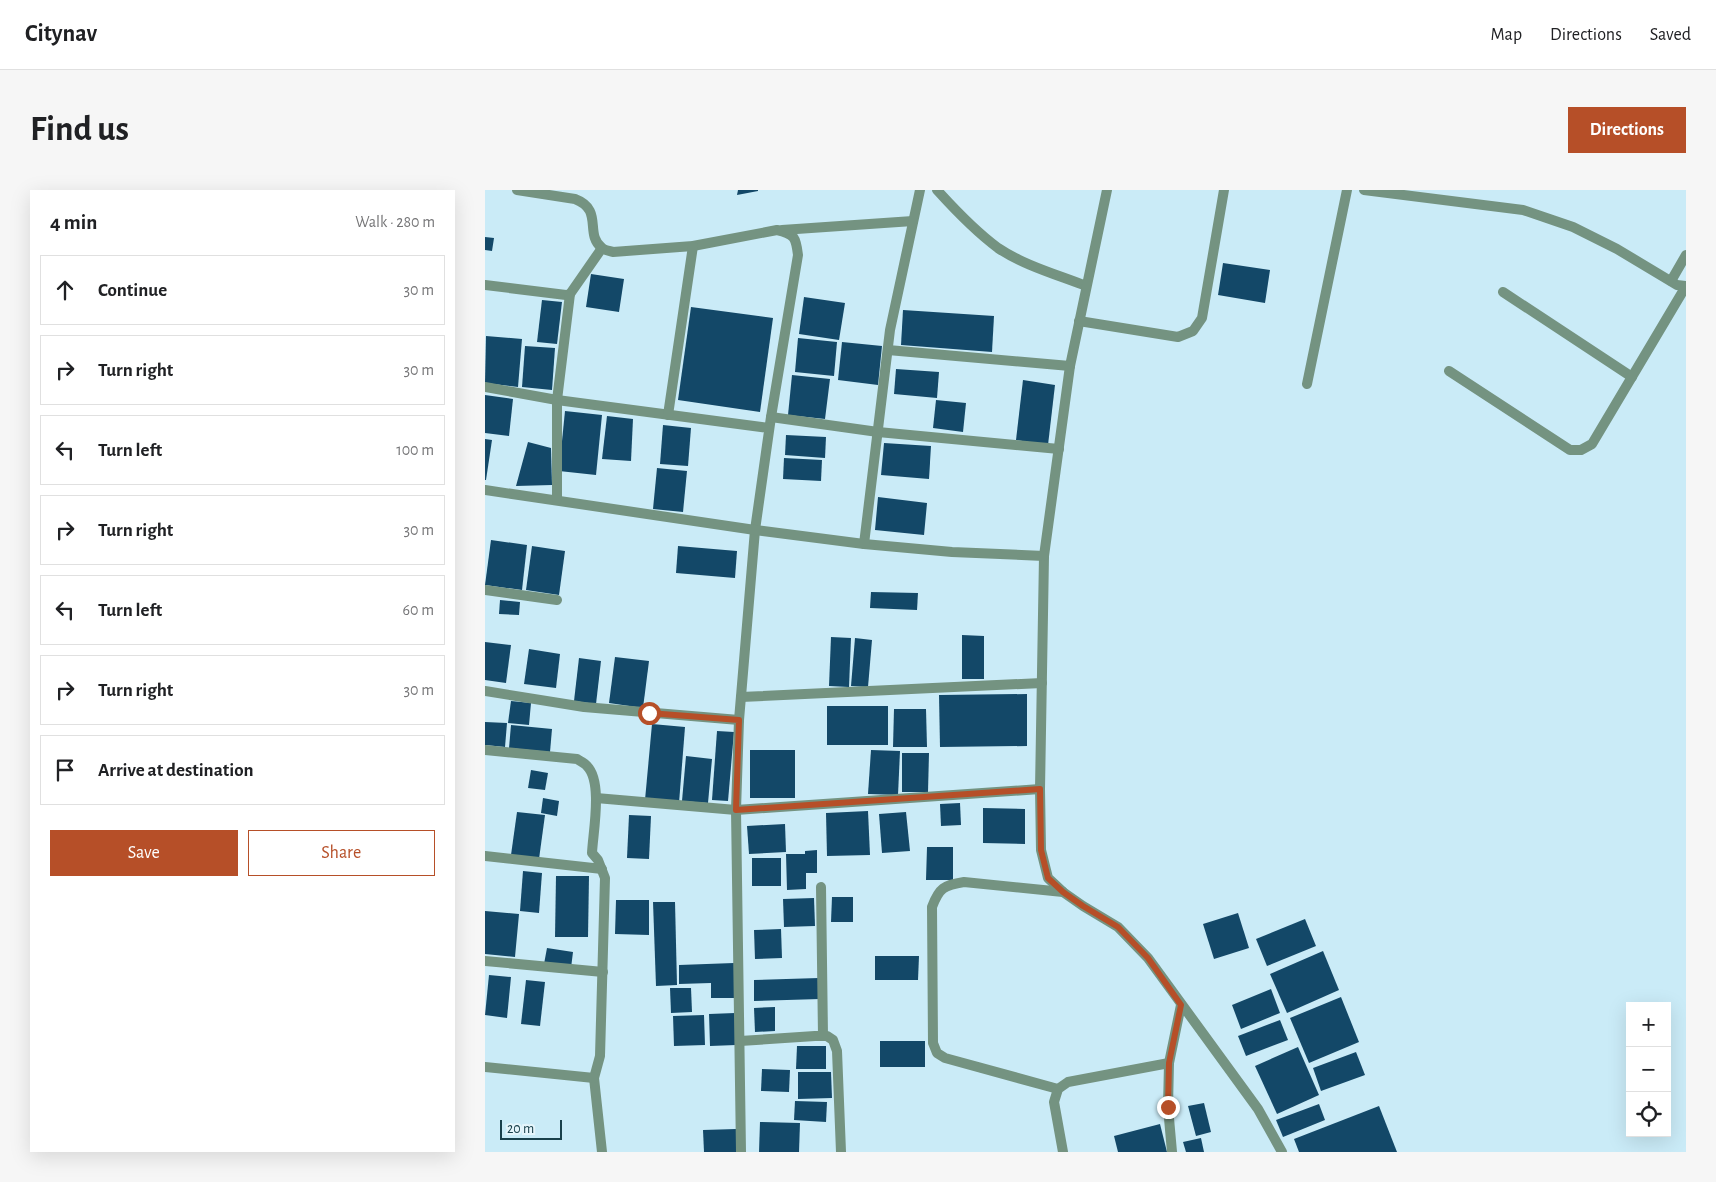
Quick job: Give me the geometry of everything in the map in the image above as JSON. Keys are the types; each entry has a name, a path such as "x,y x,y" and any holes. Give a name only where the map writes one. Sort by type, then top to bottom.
{"street":[{"path":"517,190 584,202 590,209 595,239 601,248 613,252 693,246 777,230 913,221"},
{"path":"864,544 890,330 920,190"},
{"path":"937,190 964,220 999,248 1033,266 1086,286"},
{"path":"1107,190 1070,366 1044,556 1040,789 1041,850 1048,878 1063,892 1118,927 1148,958 1258,1109 1282,1152"},
{"path":"1079,321 1178,337 1193,331 1202,318 1224,190"},
{"path":"1307,384 1347,190"},
{"path":"1364,190 1523,210 1573,227 1617,249 1677,285 1686,286 1592,444 1581,450 1570,450 1449,371"},
{"path":"741,1152 741,1041 736,810 739,720 755,530 770,423 798,255 797,241 789,232 777,230"},
{"path":"668,415 693,246"},
{"path":"557,500 557,400 570,294 601,248"},
{"path":"1671,281 1686,255"},
{"path":"485,285 565,295 570,294"},
{"path":"1503,292 1632,377"},
{"path":"888,350 1070,366"},
{"path":"485,387 557,400 668,415 877,432 1059,450"},
{"path":"485,490 755,530 864,544 952,552 1044,556"},
{"path":"485,590 557,600"},
{"path":"741,697 1042,682"},
{"path":"485,691 584,708 739,720"},
{"path":"485,750 577,759 587,766 593,775 596,798 592,853 598,860 605,878 600,1056 594,1078 603,1152"},
{"path":"596,798 736,810 1040,789"},
{"path":"485,856 602,869"},
{"path":"1058,1089 945,1058 937,1053 933,1043 932,907 937,893 949,884 964,882 1063,892"},
{"path":"821,887 823,1036"},
{"path":"485,961 603,972"},
{"path":"1172,1152 1168,1107 1169,1063 1181,1005"},
{"path":"741,1041 823,1036 833,1040 837,1051 841,1152"},
{"path":"1063,1152 1054,1102 1058,1089 1068,1082 1169,1063"},
{"path":"485,1067 594,1078"}],"building":[{"path":"738,190 758,190 758,191 737,195"},
{"path":"485,237 494,238 492,251 485,250"},
{"path":"1223,263 1270,270 1265,303 1218,295"},
{"path":"591,274 624,279 619,312 586,307"},
{"path":"804,297 845,303 839,340 799,334"},
{"path":"542,300 562,302 557,344 537,342"},
{"path":"691,307 773,318 760,412 678,400"},
{"path":"903,310 994,316 992,352 901,345"},
{"path":"486,336 522,339 518,387 485,383"},
{"path":"798,338 837,342 834,376 795,372"},
{"path":"842,342 882,346 878,385 838,380"},
{"path":"525,346 555,348 552,390 522,387"},
{"path":"896,369 939,372 937,398 894,394"},
{"path":"792,375 830,379 825,419 788,415"},
{"path":"1023,380 1055,385 1048,445 1016,440"},
{"path":"485,395 513,399 509,436 485,433"},
{"path":"936,400 966,403 963,432 933,428"},
{"path":"565,411 602,415 596,475 559,471"},
{"path":"607,416 633,419 631,461 602,459"},
{"path":"663,425 691,428 688,466 660,464"},
{"path":"786,435 826,437 825,458 785,455"},
{"path":"485,439 492,440 486,480 485,480"},
{"path":"528,442 551,448 552,485 516,486"},
{"path":"884,443 931,446 929,479 881,475"},
{"path":"784,458 822,460 821,481 783,479"},
{"path":"657,468 687,471 683,512 653,509"},
{"path":"878,497 927,503 924,535 875,530"},
{"path":"491,540 527,545 522,590 485,585"},
{"path":"532,546 565,551 559,595 526,590"},
{"path":"678,546 737,551 735,578 676,573"},
{"path":"871,592 918,593 917,610 870,608"},
{"path":"500,600 520,602 519,615 499,614"},
{"path":"962,635 984,636 984,679 962,679"},
{"path":"831,637 851,638 849,687 829,686"},
{"path":"855,638 872,640 868,687 851,686"},
{"path":"485,642 511,645 506,683 485,680"},
{"path":"529,649 560,654 556,688 524,684"},
{"path":"615,657 649,661 643,708 609,703"},
{"path":"579,658 601,661 596,704 574,701"},
{"path":"1027,694 1027,746 940,747 939,695"},
{"path":"511,701 531,703 529,725 508,723"},
{"path":"827,706 888,706 888,745 827,745"},
{"path":"894,709 926,709 927,747 893,747"},
{"path":"485,722 507,723 505,747 485,745"},
{"path":"652,724 685,727 679,803 645,800"},
{"path":"511,725 552,729 550,752 509,748"},
{"path":"717,731 734,732 728,801 712,800"},
{"path":"750,750 795,750 795,798 750,798"},
{"path":"871,750 900,751 898,795 868,794"},
{"path":"902,753 929,753 928,792 902,792"},
{"path":"686,756 712,759 708,803 682,801"},
{"path":"531,770 548,773 545,790 528,788"},
{"path":"543,798 559,801 557,816 541,813"},
{"path":"960,803 961,825 941,826 940,804"},
{"path":"983,808 1025,809 1025,844 983,843"},
{"path":"868,811 870,855 827,856 826,813"},
{"path":"517,812 545,815 539,859 511,855"},
{"path":"906,812 910,851 882,853 879,814"},
{"path":"629,815 651,816 649,859 627,858"},
{"path":"785,824 786,852 749,854 747,826"},
{"path":"927,847 953,847 953,880 926,880"},
{"path":"817,850 817,873 806,873 806,889 787,890 786,854 805,854 805,851"},
{"path":"752,858 781,858 781,886 752,886"},
{"path":"523,871 542,873 539,913 520,911"},
{"path":"556,876 589,876 588,937 555,937"},
{"path":"832,897 853,897 853,922 831,922"},
{"path":"814,898 815,926 784,927 783,899"},
{"path":"616,900 649,900 649,935 615,934"},
{"path":"653,902 675,902 677,985 656,986"},
{"path":"485,911 519,914 515,957 485,954"},
{"path":"1238,913 1249,948 1214,959 1203,924"},
{"path":"1305,919 1316,946 1267,966 1256,939"},
{"path":"781,929 782,958 755,959 754,930"},
{"path":"547,948 573,952 571,968 544,964"},
{"path":"1323,951 1339,990 1287,1013 1270,974"},
{"path":"875,956 919,956 918,980 875,980"},
{"path":"734,963 735,998 711,998 711,983 679,984 679,965"},
{"path":"489,975 511,977 507,1018 485,1015"},
{"path":"819,978 820,999 754,1001 754,980"},
{"path":"526,980 545,982 540,1026 521,1024"},
{"path":"670,988 691,988 692,1012 671,1013"},
{"path":"1271,989 1280,1013 1241,1029 1232,1005"},
{"path":"1341,997 1359,1042 1309,1063 1290,1018"},
{"path":"775,1007 775,1031 755,1032 754,1008"},
{"path":"735,1013 736,1045 710,1046 709,1014"},
{"path":"704,1015 705,1045 674,1046 673,1016"},
{"path":"1280,1020 1288,1040 1246,1056 1238,1036"},
{"path":"880,1041 925,1041 925,1067 880,1067"},
{"path":"797,1046 826,1046 826,1069 796,1069"},
{"path":"1298,1047 1319,1095 1277,1114 1255,1066"},
{"path":"1356,1052 1365,1075 1321,1091 1313,1068"},
{"path":"762,1069 790,1070 789,1092 761,1091"},
{"path":"798,1072 831,1072 832,1098 798,1099"},
{"path":"795,1101 827,1102 826,1122 794,1120"},
{"path":"1204,1103 1211,1132 1196,1136 1188,1106"},
{"path":"1319,1104 1325,1120 1283,1137 1276,1120"},
{"path":"1379,1106 1397,1152 1299,1152 1294,1139"},
{"path":"760,1122 800,1123 799,1152 759,1152"},
{"path":"1160,1124 1167,1152 1118,1152 1114,1136"},
{"path":"736,1129 737,1152 704,1152 703,1130"},
{"path":"1201,1138 1204,1152 1186,1152 1183,1142"}],"route":[{"path":"649,713 739,720 736,810 1040,789 1041,850 1048,878 1063,892 1118,927 1148,958 1181,1005 1169,1063 1168,1107"}]}
